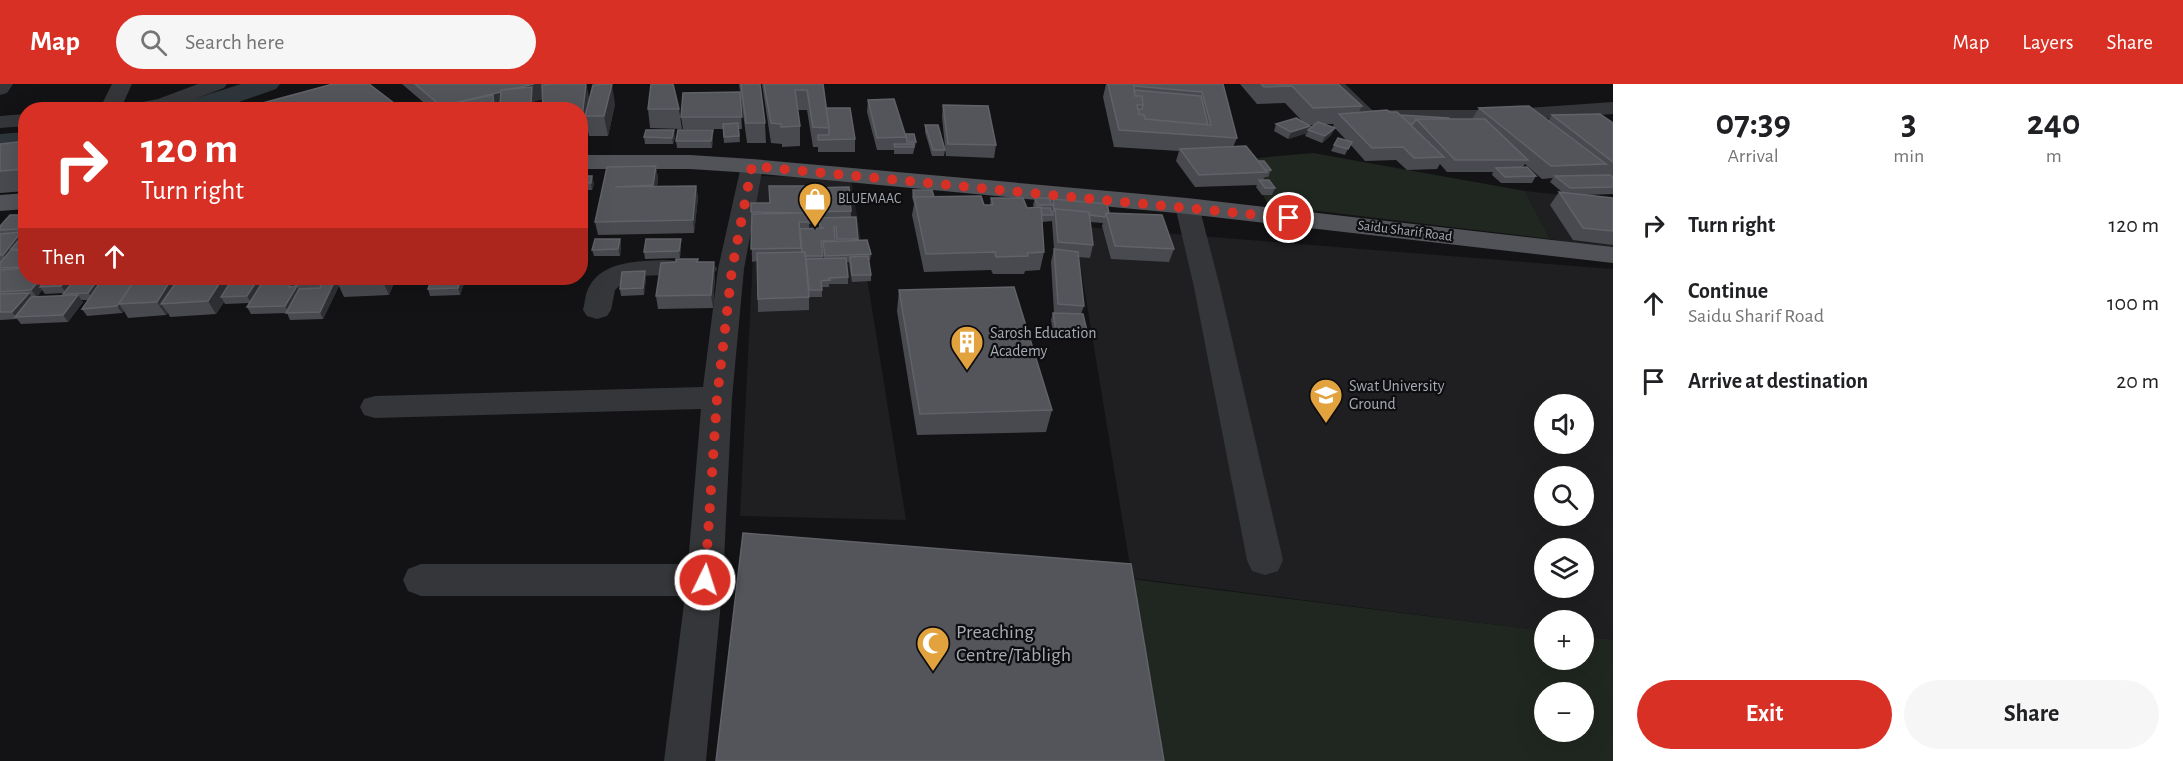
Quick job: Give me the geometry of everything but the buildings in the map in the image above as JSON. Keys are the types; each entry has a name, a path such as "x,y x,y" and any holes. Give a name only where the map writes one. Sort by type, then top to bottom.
{"main road":[{"path":"588,160 686,158 754,161 1190,205"},
{"path":"588,160 752,166 1190,205"},
{"path":"0,201 18,200"},
{"name":"Saidu Sharif Road","path":"1190,205 1613,255"}],"street":[{"path":"0,89 3,84"},
{"path":"113,102 122,84"},
{"path":"175,102 216,84"},
{"path":"1333,84 1366,116 1499,116 1613,108"},
{"path":"0,122 18,121"},
{"path":"685,761 705,580 717,398 732,269 752,166"},
{"path":"1190,205 1265,560"},
{"path":"597,310 602,287 616,273 631,270 732,269"},
{"path":"375,407 717,398"},
{"path":"421,580 705,580"}],"shaded area":[{"path":"1313,153 1525,191 1550,239 1268,205 1246,159"},
{"path":"757,176 851,178 906,520 740,516"},
{"path":"1525,191 1591,198 1613,197 1613,251 1550,239"},
{"name":"Swat University Ground","path":"1074,226 1613,269 1613,640 1594,637 1594,610 1534,610 1534,630 1132,578"},
{"path":"1132,579 1534,630 1534,670 1594,670 1594,637 1613,640 1613,761 1164,761"}],"waterway":[{"path":"212,102 267,84"},
{"path":"0,143 18,141"}],"place":[{"name":"BLUEMAAC","path":"815,228"},
{"name":"Sarosh Education Academy","path":"967,371"},
{"name":"Swat University Ground","path":"1326,424"},
{"name":"Preaching Centre/Tabligh","path":"933,672"}],"route":[{"path":"705,580 717,398 732,269 752,166 1187,206 1289,218"}]}
